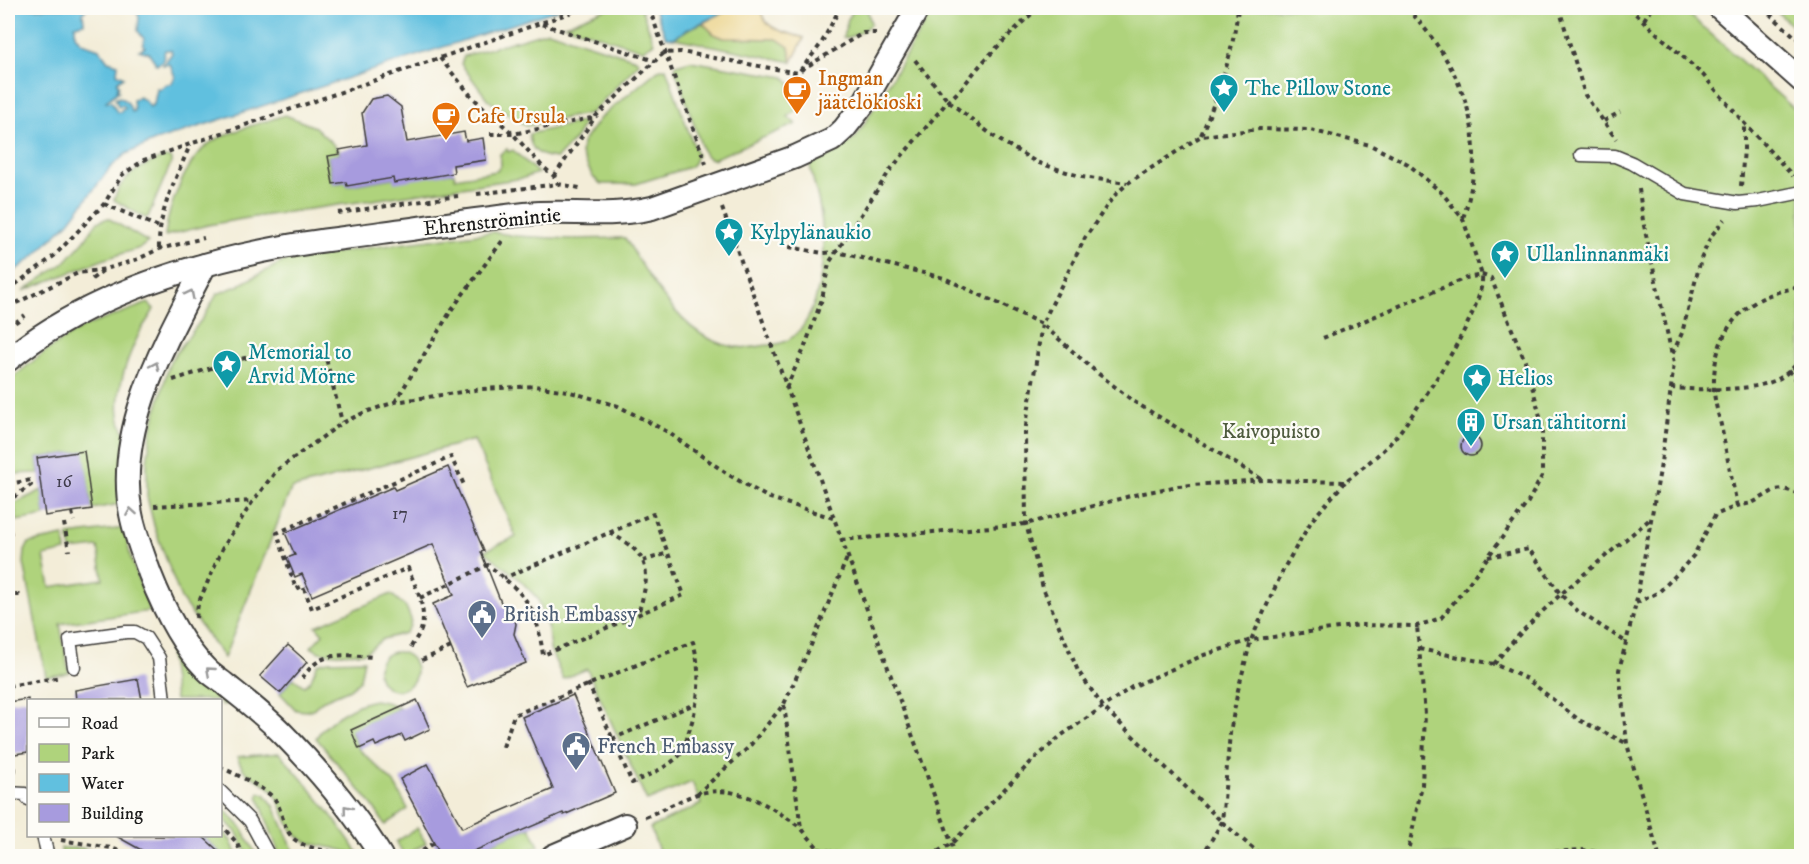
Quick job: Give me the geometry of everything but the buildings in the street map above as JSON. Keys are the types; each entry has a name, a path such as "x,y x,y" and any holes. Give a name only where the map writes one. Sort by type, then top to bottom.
{"street":[{"name":"Ehrenströmintie","path":"8,360 50,329 88,309 147,283 205,265 279,248 508,216 551,212 627,213 652,208 711,176 795,158 832,140 844,129 862,106 918,8"},
{"path":"1720,8 1802,81"},
{"path":"205,265 150,378 138,410 130,454 128,484 130,512 138,542 165,609 190,650 205,669 284,735 360,825 381,856"},
{"path":"553,856 625,825"}],"lane":[{"path":"1581,155 1615,156 1632,163 1684,194 1738,203 1802,192"},
{"path":"74,668 70,640 135,632 146,638 159,658 164,699"},
{"path":"8,793 25,794 27,797"},
{"path":"222,793 250,821 269,856"},
{"path":"43,837 48,856"}],"path":[{"path":"8,290 54,256 104,204 122,175 144,160 584,8"},
{"path":"649,8 956,856"},
{"path":"798,73 821,44 840,8"},
{"path":"786,388 804,349 822,299 829,263 891,169 948,101 957,94 1023,20 1038,8"},
{"path":"1201,136 1220,92 1235,35 1238,8"},
{"path":"1407,8 1429,31 1456,75 1472,120 1473,171 1463,219"},
{"path":"1629,8 1703,75 1796,180"},
{"path":"1644,20 1651,8"},
{"path":"1762,8 1802,43"},
{"path":"541,23 654,61"},
{"path":"554,176 596,116 664,53 681,52 798,73 863,33 883,33"},
{"path":"440,58 472,97 513,134 554,176 558,184"},
{"path":"914,59 948,101 996,138 1036,162 1082,177 1128,183"},
{"path":"1604,121 1620,112"},
{"path":"490,134 513,134 596,116"},
{"path":"1659,856 1627,744 1619,670 1636,603 1651,519 1671,388 1674,363 1672,356 1682,333 1701,259 1711,236 1738,203 1744,149 1744,123"},
{"path":"1202,856 1222,822 1230,733 1251,640 1284,568 1312,520 1345,482 1392,441 1433,386 1483,285 1482,275 1463,219 1442,193 1408,164 1370,145 1310,130 1260,129 1201,136 1128,183 1113,196 1085,238 1042,324 1025,432 1026,524 1043,588 1078,671 1104,708 1222,822 1262,856"},
{"path":"159,249 159,227 172,187 190,144"},
{"path":"471,194 558,184 591,189"},
{"path":"395,402 452,309 508,233 507,190"},
{"path":"330,214 459,196"},
{"path":"104,204 159,227"},
{"path":"8,307 78,273 106,269 138,259 159,249 215,236"},
{"path":"789,247 823,253 837,252 944,279 1042,324 1133,401 1263,480"},
{"path":"930,856 951,844 1032,760 1062,735 1132,687 1204,655 1251,640 1360,625 1417,626 1441,618 1488,557 1528,502 1542,476 1544,465 1542,424 1527,366 1491,278 1482,275 1466,278 1323,338"},
{"path":"1737,506 1714,390 1717,355 1725,330 1744,308 1755,300 1772,293 1802,287"},
{"path":"170,380 261,355 325,354 342,423"},
{"path":"1671,388 1714,390 1755,385 1778,379 1802,359"},
{"path":"1789,370 1802,391"},
{"path":"190,650 198,604 222,549 253,501 277,470 342,423 395,402 481,389 535,386 567,391 618,406 666,431 729,475 767,497 833,518"},
{"path":"411,647 421,630 423,617 420,598 408,568 312,609 303,586 296,589 277,533 451,457 465,487"},
{"path":"8,484 31,480 31,485 8,501"},
{"path":"841,540 1026,524 1134,495 1178,486 1263,480 1345,482"},
{"path":"1636,603 1659,592 1694,555 1715,515 1752,502 1775,490 1783,489 1802,494"},
{"path":"144,506 253,501"},
{"path":"72,512 74,521"},
{"path":"420,598 488,565 532,606 543,655 684,595 653,514 504,578"},
{"path":"1494,664 1513,640 1561,595 1651,519"},
{"path":"63,524 69,551"},
{"path":"610,532 625,540 644,561 647,573 646,582 637,615"},
{"path":"1488,557 1529,549 1561,595 1579,612 1626,642"},
{"path":"644,561 668,553"},
{"path":"697,794 749,747 784,704 847,557"},
{"path":"15,595 22,595"},
{"path":"1407,856 1422,785 1425,714 1417,626"},
{"path":"503,747 514,715 588,684 693,642 698,660 697,703 682,753 660,770 632,783 588,684"},
{"path":"422,660 451,647"},
{"path":"1419,649 1494,664 1527,679 1579,720 1627,744"},
{"path":"302,678 324,658 374,657"},
{"path":"8,686 64,677"},
{"path":"612,739 697,703"},
{"path":"784,704 801,828"},
{"path":"8,761 15,770 15,774 8,779"},
{"path":"222,768 238,774 275,799 288,832 296,840 311,849 342,856"},
{"path":"625,825 697,794 738,793 768,804 801,828 818,848 821,856"},
{"path":"222,826 237,843 242,856"},
{"path":"43,837 111,848 133,856"},
{"path":"415,856 434,843"},
{"path":"818,848 850,856 863,856"},
{"path":"1492,856 1582,850 1630,856"}],"green space":[{"path":"608,8 641,8 654,43 643,50 565,25"},
{"path":"855,8 867,8 871,24 859,33 847,38 843,37 848,19"},
{"name":"Kaivopuisto","path":"934,8 1682,8 1801,115 1801,856 661,856 650,828 701,804 692,782 647,801 587,669 563,679 550,649 548,629 538,599 519,579 484,551 516,537 474,440 291,489 224,658 181,599 155,529 147,497 147,462 152,427 170,361 205,315 217,294 286,260 368,248 493,232 516,236 569,239 625,238 668,303 678,315 701,334 715,342 737,348 784,342 803,326 810,314 819,285 823,245 822,219 810,165 848,144 857,136"},
{"path":"1773,8 1801,8 1801,34"},
{"path":"703,23 714,34 724,38 777,39 789,47 792,62 674,38"},
{"path":"548,31 636,59 639,63 591,113 526,126 488,100 461,64 464,56"},
{"path":"690,61 784,77 789,81 802,105 788,117 796,124 713,159 709,158 704,154 675,69 676,65"},
{"path":"666,68 697,155 694,163 690,167 636,184 601,184 593,177 581,153 582,143 600,118 658,70"},
{"path":"285,115 315,127 339,150 340,154 328,157 333,184 346,182 347,186 393,178 454,173 455,178 497,171 501,165 500,154 507,149 508,152 513,150 538,173 524,178 248,218 165,236 170,211 181,183 196,157 205,147 232,133"},
{"path":"585,121 575,139 557,158 541,155 534,149 530,140 529,134"},
{"path":"164,157 171,158 171,163 148,217 145,218 114,200 121,184 133,172"},
{"path":"108,218 148,242 140,248 23,291 64,263 97,222"},
{"path":"148,303 154,309 129,357 119,398 121,424 126,434 120,504 92,509 83,451 37,458 39,473 8,474 8,381 46,351 81,328"},
{"path":"42,490 45,516 17,521 14,504"},
{"path":"124,528 131,559 150,611 60,624 69,673 46,677 24,563 25,551 29,543 64,536 66,551 44,556 50,587 103,579 98,547 71,550 68,535"},
{"path":"391,594 406,607 411,619 410,626 405,633 383,639 365,653 334,654 319,652 311,647 323,634 316,626"},
{"path":"168,640 187,670 221,699 175,699"},
{"path":"397,652 411,657 416,671 411,685 397,690 383,685 378,671 383,657"},
{"path":"364,660 360,680 350,689 322,701 313,709 296,710 280,693 293,678 304,686 308,683 318,664 328,661"},
{"path":"375,700 400,708 351,731 359,749 394,783 408,809 385,825 373,806 316,738 327,725 342,714"},
{"path":"279,753 322,803 360,856 312,844 296,835 274,792 264,783 247,774 237,757"},
{"path":"259,793 265,794 274,806 296,856 280,856 258,796"},
{"path":"222,807 241,827 257,856 248,856 237,833 222,817"},
{"path":"530,827 539,846 514,856 465,856 474,851"},
{"path":"417,828 426,843 405,856 396,842"},
{"path":"222,830 231,841 237,856 224,856 203,837 222,837"},
{"path":"61,848 82,848 119,856 62,856"}],"sand":[{"path":"726,8 761,8 762,15 770,26 804,38 792,62 789,47 777,39 724,38 714,34 703,23"}],"water":[{"path":"8,8 87,8 83,13 84,23 75,25 75,35 82,43 99,49 108,61 118,64 117,73 124,77 118,81 117,90 119,91 105,102 111,101 117,112 121,112 126,108 122,105 119,107 115,99 120,97 128,103 132,112 134,111 133,100 139,97 145,100 150,107 154,104 157,88 171,84 175,77 170,64 163,65 172,53 171,50 165,50 163,60 157,65 149,53 139,50 145,47 144,39 138,31 139,17 135,8 563,8 155,141 126,154 110,168 69,222 33,257 8,276"},
{"path":"654,8 733,8 674,38 666,37"}],"place":[{"name":"The Pillow Stone","path":"1224,114"},
{"name":"Ingman jäätelökioski","path":"797,116"},
{"name":"Cafe Ursula","path":"446,142"},
{"name":"Kylpylänaukio","path":"729,258"},
{"name":"Ullanlinnanmäki","path":"1505,280"},
{"name":"Memorial to Arvid Mörne","path":"227,390"},
{"name":"Helios","path":"1477,404"},
{"name":"Ursan tähtitorni","path":"1471,448"},
{"name":"British Embassy","path":"482,640"},
{"name":"French Embassy","path":"576,772"}]}
